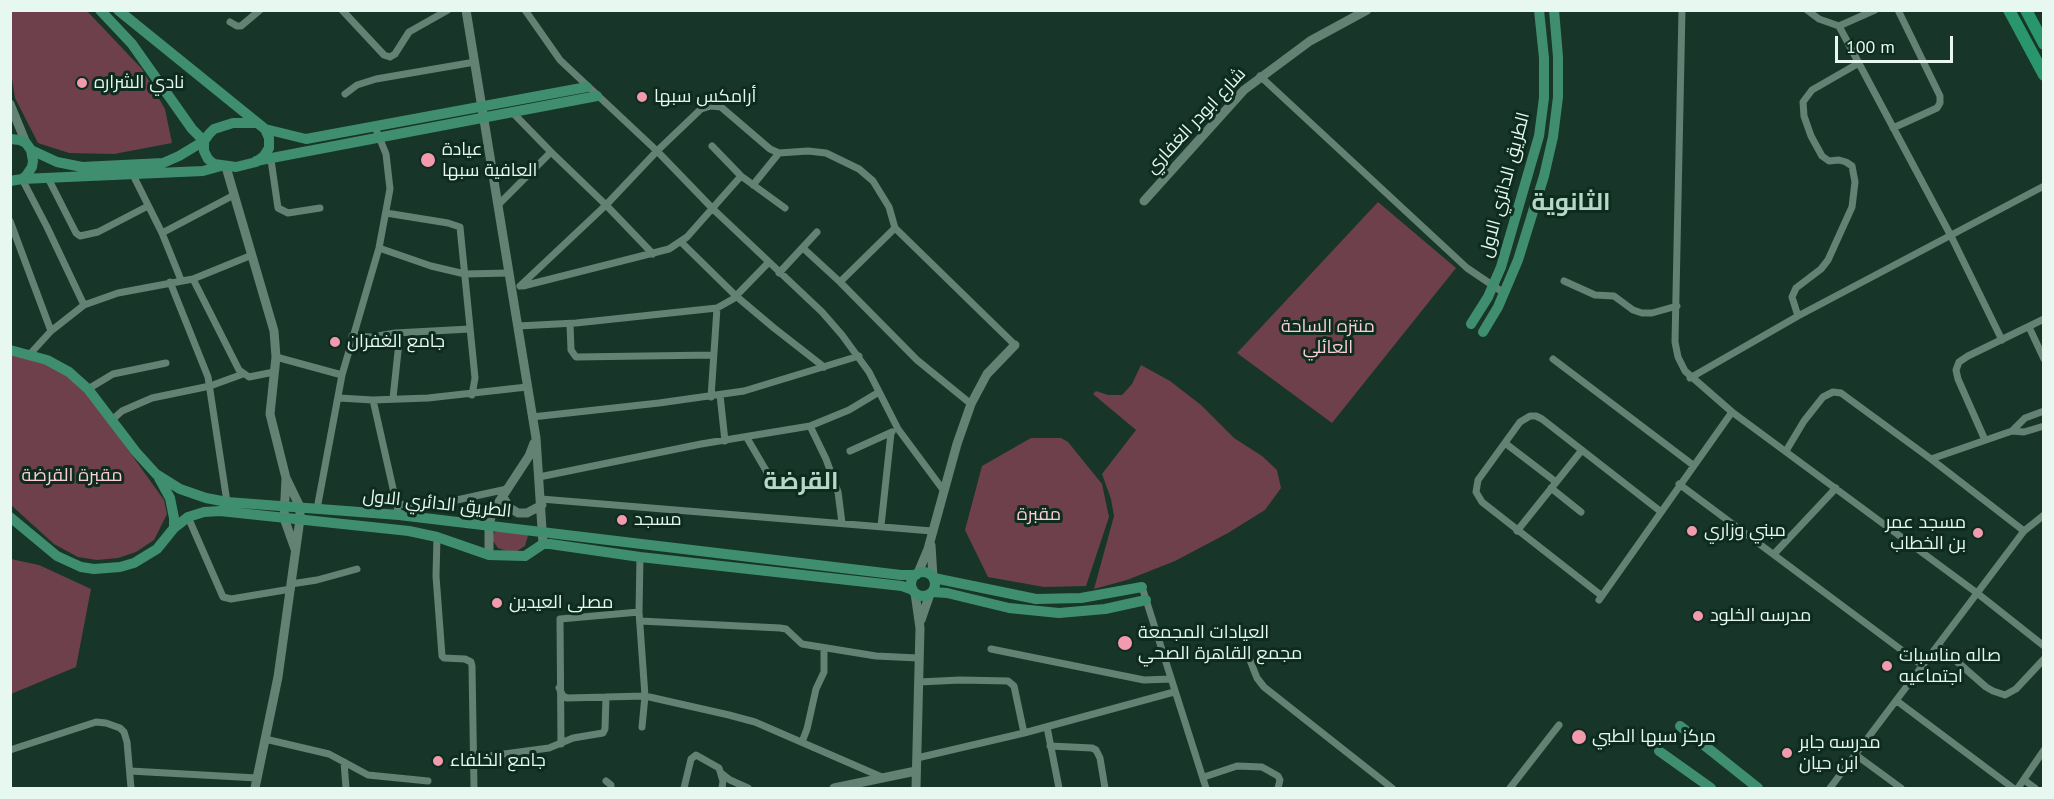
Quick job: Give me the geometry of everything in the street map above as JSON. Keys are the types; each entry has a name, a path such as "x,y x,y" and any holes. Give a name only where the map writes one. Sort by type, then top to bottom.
{"highway":[{"path":"2009,10 2043,75"},
{"path":"2026,10 2043,44"}],"main road":[{"path":"100,10 132,44 192,129 204,142 204,151 208,159 224,167"},
{"path":"118,10 261,126 269,138 269,148 256,162"},
{"name":"الطريق الدائري الاول","path":"1471,324 1492,287 1507,249 1539,136 1544,98 1544,68 1539,10"},
{"name":"الطريق الدائري الاول","path":"1483,333 1518,260 1544,176 1553,136 1558,97 1558,57 1554,10"},
{"path":"16,180 203,171 236,167 482,107 587,87"},
{"path":"10,139 20,140 28,147 57,162 82,167 163,163 204,142 214,129 234,123 261,126 306,139 484,118 597,96"},
{"path":"16,180 32,166 28,147"},
{"name":"الطريق الدائري الاول","path":"10,350 30,354 58,366 88,389 136,452 156,474 193,495 228,502 317,509 398,509 544,532 901,575 917,574"},
{"path":"156,474 170,498 174,528"},
{"name":"الطريق الدائري الاول","path":"188,516 212,511 409,531 437,537 489,555 525,556 543,544"},
{"path":"10,517 57,556 68,562 94,569 120,567 146,557 157,549 174,528 188,516"},
{"path":"543,544 902,586 921,596 931,593 947,593 1009,608 1059,613 1105,609 1146,600"},
{"path":"914,591 912,580 917,574 926,572 933,578 1036,599 1082,598 1142,587"},
{"path":"931,593 935,587 933,578"},
{"path":"1680,726 1758,789"},
{"path":"1659,751 1712,789"}],"street":[{"path":"230,22 242,26 260,10"},
{"path":"342,10 384,55 390,57 395,54 409,32 448,10"},
{"path":"459,10 467,15 509,273 516,288 518,326 536,438 543,544"},
{"path":"525,10 560,60 657,151 768,263 822,312 859,356 898,429 944,490"},
{"name":"شارع ابودر الغفاري","path":"1144,201 1244,90 1260,76 1310,41 1367,10"},
{"path":"1682,10 1676,350 1682,364 1690,378 1732,412 1977,593 2043,646"},
{"path":"1807,10 1819,19 1839,26 1951,236 2002,340"},
{"path":"1839,26 1875,10"},
{"path":"1893,128 1937,108 1940,103 1940,96 1898,10"},
{"path":"345,94 357,85 376,79 475,62"},
{"path":"1798,316 1791,297 1796,288 1821,269 1828,260 1852,207 1855,182 1852,166 1839,160 1830,161 1821,156 1804,116 1803,102 1812,90 1859,63"},
{"path":"1260,76 1467,268 1504,293"},
{"path":"10,104 28,147"},
{"path":"516,288 606,205 701,109 711,106 721,107 770,149 779,153 808,151 826,153 859,169 873,181 882,194 889,207 895,228 1015,345 987,375 971,404 932,534 917,574"},
{"path":"513,113 653,254"},
{"path":"317,509 342,375 379,248 390,189 389,171 377,132"},
{"path":"712,146 741,176 785,208"},
{"path":"498,205 551,152"},
{"path":"753,185 779,153"},
{"path":"271,160 278,208 288,213 320,208"},
{"path":"224,167 274,332 276,357 270,414 286,478 300,507 278,677 255,789"},
{"path":"133,175 162,233 181,280"},
{"path":"516,288 669,249 681,242 741,176"},
{"path":"48,178 76,233 80,236 98,232 148,206"},
{"path":"16,180 47,227 84,305"},
{"path":"1690,378 1798,316 2043,186"},
{"path":"162,233 234,195"},
{"path":"386,213 460,227 475,378 471,395"},
{"path":"11,226 51,331"},
{"path":"840,282 895,228"},
{"path":"779,273 817,232"},
{"path":"681,242 736,296 824,367"},
{"path":"379,248 431,266 465,274 509,273"},
{"path":"803,248 917,360 971,404"},
{"path":"30,354 51,331 84,305 118,293 193,279 252,255"},
{"path":"518,326 570,324 717,308 726,305 768,263"},
{"path":"193,279 243,374 249,377 274,372"},
{"path":"1564,281 1595,295 1614,296 1633,310 1642,313 1652,313 1677,306"},
{"path":"170,282 210,386 215,430 228,502"},
{"path":"711,397 717,308"},
{"path":"1985,440 1958,379 1956,370 1959,362 2043,320"},
{"path":"570,324 571,351 576,357 713,355"},
{"path":"2029,327 2043,359"},
{"path":"352,336 372,337 470,329"},
{"path":"393,398 400,333"},
{"path":"532,417 711,397 744,391 859,356"},
{"path":"276,357 342,375"},
{"path":"1553,359 1693,465"},
{"path":"88,389 113,374 166,363"},
{"path":"112,420 122,411 152,398 210,386 243,374"},
{"path":"339,398 373,400 471,395 527,387"},
{"path":"539,477 810,426 849,410 879,392"},
{"path":"1786,451 1816,405 1827,394 1841,393 2024,531"},
{"path":"720,395 725,441"},
{"path":"373,400 398,509 504,493"},
{"path":"2012,431 2025,418 2043,411"},
{"path":"1660,511 1536,416 1530,416 1520,422 1478,480 1476,492 1482,502 1600,598 1732,412"},
{"path":"810,426 826,459 838,492 842,523"},
{"path":"1931,459 2012,431 2024,432 2043,426"},
{"path":"850,451 898,429"},
{"path":"881,526 891,433"},
{"path":"489,555 489,524 493,511 529,456 536,438"},
{"path":"747,438 771,478"},
{"path":"1505,443 1554,485 1581,512"},
{"path":"1517,531 1582,450"},
{"path":"286,478 284,518 296,551"},
{"path":"1679,484 1923,666"},
{"path":"1774,554 1836,488"},
{"path":"504,493 510,508 518,513 526,513 542,502 881,526 932,534"},
{"path":"1830,789 2024,531 2043,515"},
{"path":"188,516 223,597 231,599 357,569"},
{"path":"932,534 933,578"},
{"path":"437,537 436,576 442,656 465,659 471,662 472,666 474,789"},
{"path":"640,557 639,612 645,696 642,727"},
{"path":"1142,587 1206,789"},
{"path":"914,591 920,628 916,789"},
{"path":"920,628 931,593"},
{"path":"561,744 560,619 639,612"},
{"path":"640,621 780,628 786,629 802,644 876,656 918,658"},
{"path":"1938,645 1986,687 2005,694 2016,689 2043,659"},
{"path":"802,742 816,689 824,672 824,648"},
{"path":"991,649 1144,680 1171,679"},
{"path":"1246,650 1257,678 1264,687 1392,789"},
{"path":"919,682 1008,681 1014,686 1024,733"},
{"path":"559,688 563,696 567,698 645,696 755,722 884,778"},
{"path":"917,758 1024,733 1174,692"},
{"path":"474,758 549,748 573,738 603,733 606,697"},
{"path":"1897,701 2013,789"},
{"path":"10,750 96,722 106,723 124,732 131,789"},
{"path":"1510,789 1559,725"},
{"path":"1047,727 1059,789"},
{"path":"266,739 322,752 368,775 428,781"},
{"path":"1050,746 1088,747 1096,750 1099,754 1105,789"},
{"path":"2018,789 2043,750"},
{"path":"1856,754 1901,789"},
{"path":"684,789 692,759 696,755 718,768 730,780 748,789"},
{"path":"344,762 345,789"},
{"path":"1204,777 1237,766 1262,768 1278,776 1280,780 1278,789"},
{"path":"130,771 257,778"},
{"path":"834,789 916,771"},
{"path":"721,773 722,789"},
{"path":"2024,780 2035,789"},
{"path":"606,781 611,785 611,789"}],"green space":[{"name":"نادي الشراره","path":"10,11 87,11 142,69 165,109 172,143 114,154 69,153 38,143 15,98 10,66"},
{"name":"منتزه الساحة العائلي","path":"1378,202 1456,268 1332,423 1237,353"},
{"name":"مقبرة القرضة","path":"11,352 41,359 83,387 164,500 167,514 154,540 136,552 118,558 97,560 78,557 54,544 11,505"},
{"path":"1141,365 1170,381 1201,405 1234,438 1262,456 1277,470 1281,488 1265,510 1228,533 1175,561 1127,580 1094,589 1114,516 1102,474 1136,430 1093,394 1096,391 1108,395 1122,395 1132,384"},
{"name":"مقبرة","path":"1031,438 1061,438 1068,442 1102,484 1109,517 1086,586 1044,587 988,577 965,530 982,466"},
{"path":"495,532 529,532 525,546 517,551 509,552 498,548 491,538"},
{"path":"11,559 39,565 91,589 76,667 11,694"}],"place":[{"name":"نادي الشراره","path":"82,83"},
{"name":"أرامكس سبها","path":"642,97"},
{"name":"عيادة العافية سبها","path":"428,160"},
{"name":"جامع الغفران","path":"335,342"},
{"name":"مسجد","path":"622,520"},
{"name":"مبني وزاري","path":"1692,531"},
{"name":"مسجد عمر بن الخطاب","path":"1978,533"},
{"name":"مصلى العيدين","path":"497,603"},
{"name":"مدرسه الخلود","path":"1698,616"},
{"name":"العيادات المجمعة مجمع القاهرة الصحي","path":"1125,643"},
{"name":"صاله مناسبات اجتماعيه","path":"1887,666"},
{"name":"مركز سبها الطبي","path":"1579,737"},
{"name":"مدرسه جابر ابن حيان","path":"1787,753"},
{"name":"جامع الخلفاء","path":"438,761"}],"district":[{"name":"الثانوية","path":"1571,203"},
{"name":"القرضة","path":"801,482"}]}
